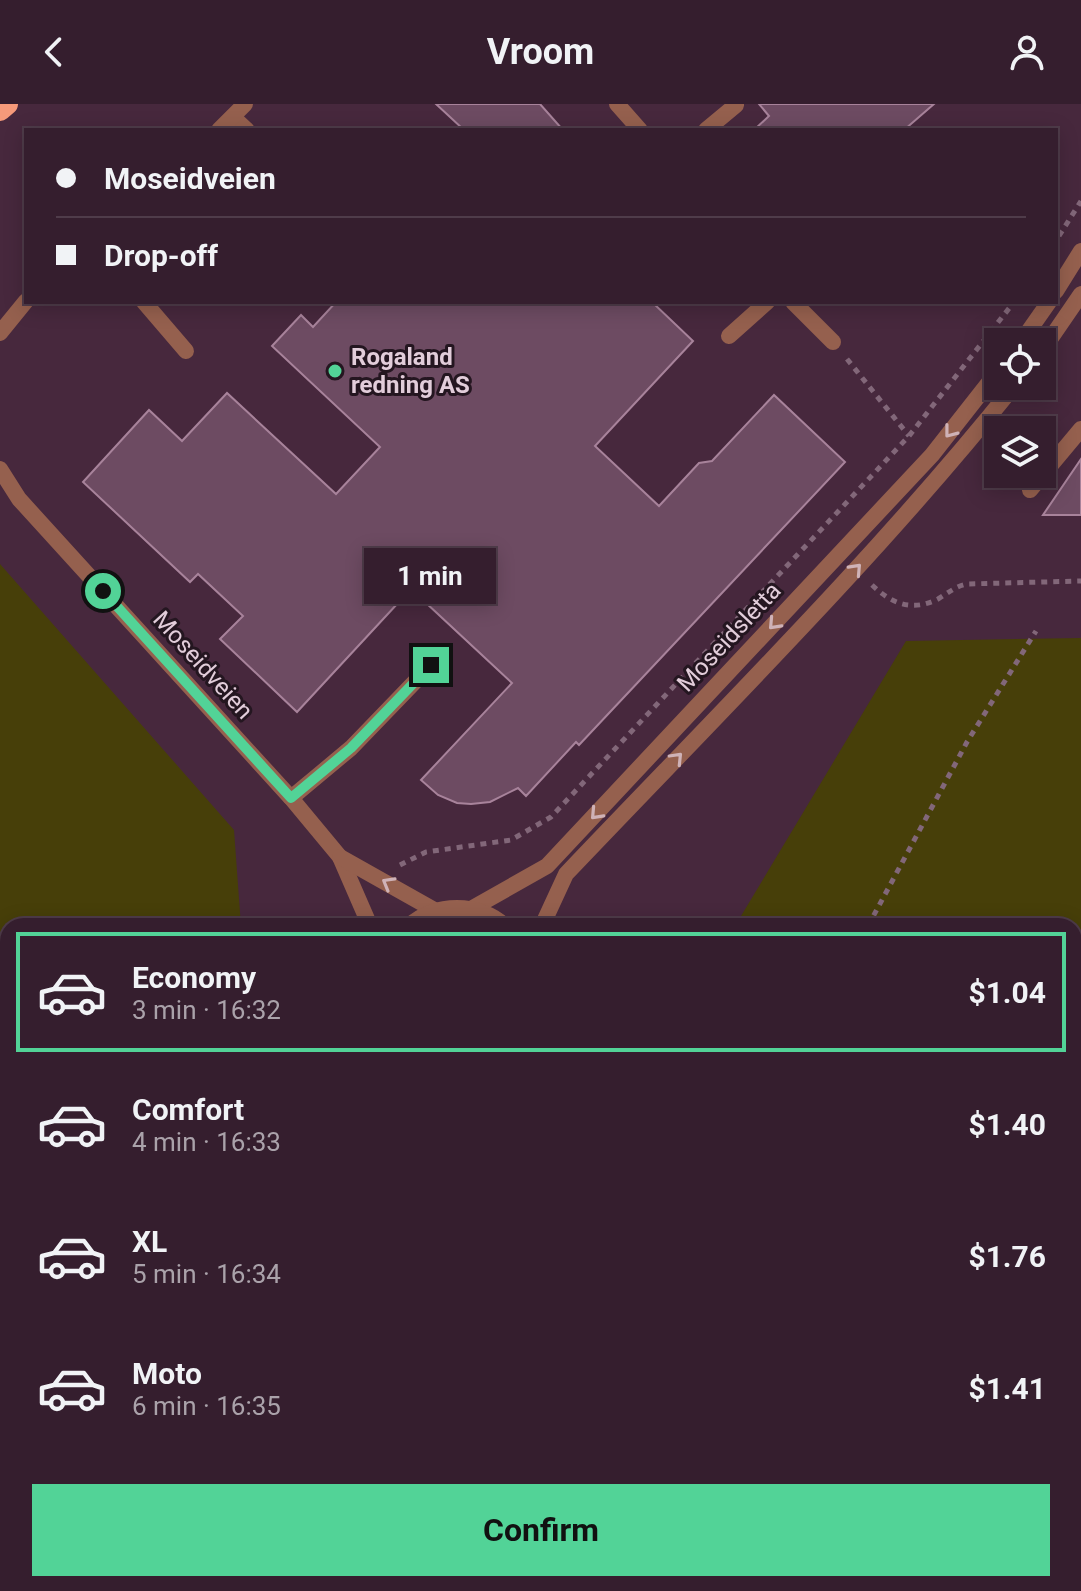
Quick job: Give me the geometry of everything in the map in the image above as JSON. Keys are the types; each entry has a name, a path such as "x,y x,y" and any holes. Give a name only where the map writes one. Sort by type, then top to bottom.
{"highway":[{"path":"0,110 7,104"}],"street":[{"path":"617,104 638,128"},
{"path":"708,128 736,105"},
{"path":"221,128 239,110"},
{"path":"1058,288 1081,251"},
{"path":"1056,331 1081,294"},
{"path":"0,333 24,303"},
{"path":"146,304 186,351"},
{"path":"729,336 765,304"},
{"path":"795,304 833,342"},
{"path":"1031,328 1048,304"},
{"name":"Moseidsletta","path":"471,909 547,866 932,455 984,389"},
{"name":"Moseidsletta","path":"546,918 566,874 876,548 950,467 1003,400"},
{"path":"1030,490 1081,429"},
{"name":"Moseidveien","path":"0,469 19,499 291,798 340,857"},
{"path":"291,798 351,748 431,665"},
{"path":"340,857 436,911"},
{"path":"340,857 367,918"},
{"path":"423,918 436,911 471,909 495,918"}],"path":[{"path":"1058,237 1081,201"},
{"path":"400,865 426,852 511,840 551,817 909,436 1012,304"},
{"path":"833,342 909,436"},
{"path":"872,584 899,605 913,606 933,601 967,584 1081,581"},
{"path":"872,918 967,742 1036,631"}],"shaded area":[{"path":"0,564 234,830 240,918 0,918"},
{"path":"1081,638 1081,918 740,918 906,641"}],"building":[{"path":"436,104 540,104 561,128 462,128"},
{"path":"759,104 934,104 906,128 756,128 769,116"},
{"path":"334,304 654,304 693,341 595,446 659,506 699,463 712,461 774,395 845,462 579,745 576,742 526,796 518,788 490,802 457,803 438,795 421,780 512,683 411,589 297,712 220,639 243,616 198,574 190,582 83,482 149,410 182,441 227,393 336,494 380,447 272,346 301,315 313,327"},
{"path":"1081,459 1081,515 1043,515"}],"place":[{"name":"Rogaland redning AS","path":"335,371"}],"route":[{"path":"103,591 291,798 351,748 431,665"}]}
